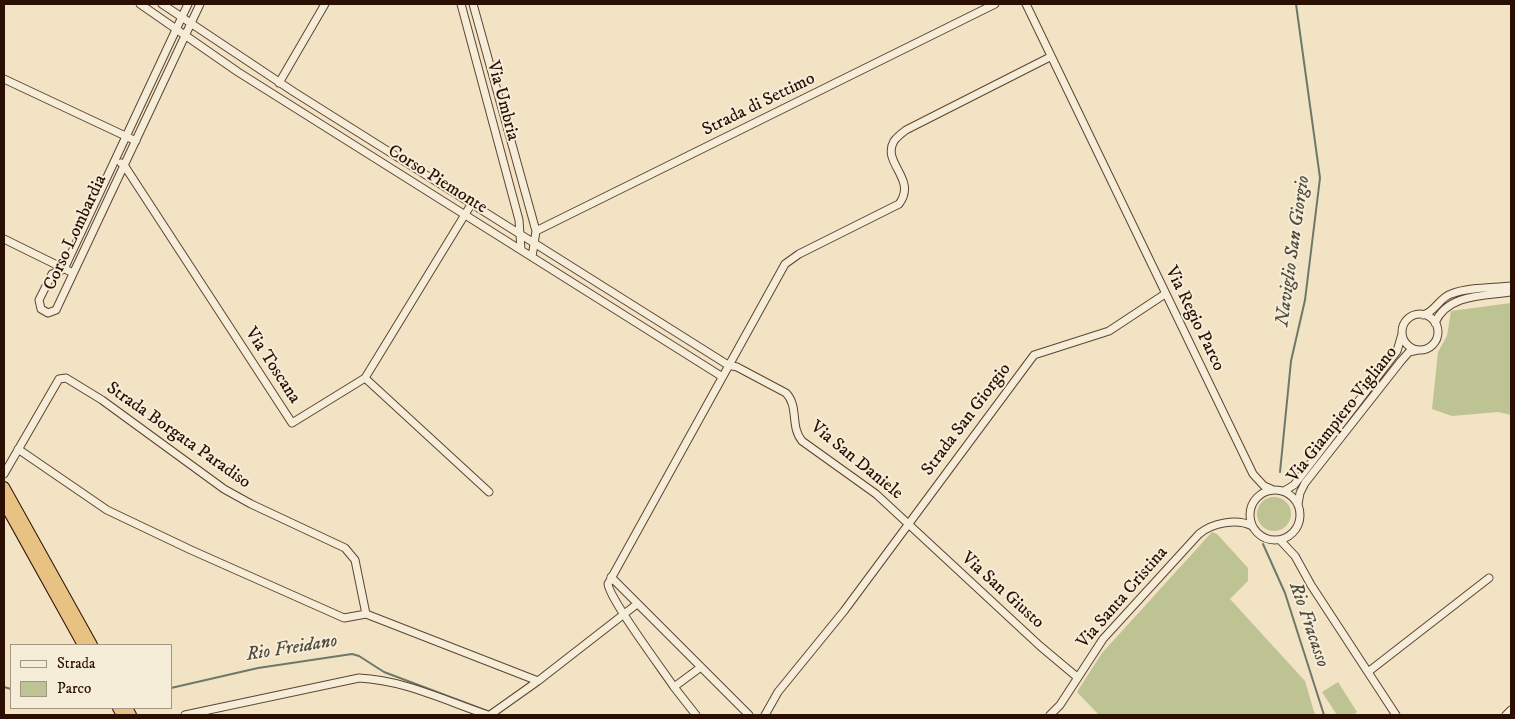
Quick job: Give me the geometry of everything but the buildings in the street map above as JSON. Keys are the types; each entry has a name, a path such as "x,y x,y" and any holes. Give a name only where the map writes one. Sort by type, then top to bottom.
{"highway":[{"path":"4,487 91,644"},
{"path":"4,503 81,644"}],"street":[{"name":"Corso Piemonte","path":"140,4 287,104 721,376"},
{"name":"Corso Piemonte","path":"162,4 279,83 728,364"},
{"name":"Corso Lombardia","path":"188,4 64,269 52,274 39,300 41,310 48,313 56,310 200,4"},
{"path":"279,83 325,4"},
{"name":"Via Umbria","path":"461,4 522,234 522,250"},
{"name":"Via Umbria","path":"473,4 536,231 532,257"},
{"name":"Strada di Settimo","path":"536,231 995,4"},
{"path":"696,715 609,590 611,577 721,376 785,264 899,204 904,198 906,187 891,155 893,142 906,130 1050,57 1026,4"},
{"name":"Via Umbria","path":"474,53 485,50"},
{"name":"Via Regio Parco","path":"1050,57 1256,479 1257,497"},
{"path":"4,79 136,141"},
{"path":"287,104 294,92"},
{"path":"325,128 332,116"},
{"name":"Via Umbria","path":"502,156 513,151"},
{"name":"Via Toscana","path":"115,160 124,165 292,423 365,378 472,204"},
{"path":"4,239 73,273"},
{"path":"1423,315 1435,322 1437,328 1436,339 1429,347 1418,350 1408,345 1402,334 1405,323 1409,318 1432,311 1441,300 1452,293 1511,286"},
{"path":"1435,322 1442,310 1454,302 1511,292"},
{"name":"Strada San Giorgio","path":"765,715 774,697 844,612 1034,355 1109,331 1132,318 1165,294"},
{"path":"660,338 667,326"},
{"name":"Via Giampiero Vigliano","path":"1284,491 1294,485 1397,351 1402,334"},
{"name":"Via Giampiero Vigliano","path":"1298,504 1305,482 1400,361 1409,352 1418,350"},
{"name":"Via San Daniele","path":"728,364 786,393 791,399 796,430 800,439 876,494 908,524"},
{"name":"Strada Borgata Paradiso","path":"4,474 59,379 66,378 102,400 224,489 345,548 355,560 366,614"},
{"path":"365,378 489,492"},
{"path":"18,449 107,510 191,550 344,618 366,614 538,681"},
{"path":"1250,507 1252,526 1264,538 1280,540 1292,534 1300,520 1298,504 1294,497 1284,491 1271,489 1256,479"},
{"path":"1235,522 1257,497 1271,489"},
{"name":"Via Santa Cristina","path":"1050,715 1103,638 1199,534 1214,526 1235,522 1252,526"},
{"name":"Via San Giusto","path":"908,524 1040,646 1077,677"},
{"path":"1292,534 1295,556"},
{"path":"1280,540 1295,556 1311,585 1396,715"},
{"path":"611,577 749,715"},
{"path":"1368,672 1489,578"},
{"path":"185,715 359,678 380,679 396,683 489,715 538,681 638,604"},
{"path":"674,686 701,667"},
{"path":"1506,715 1511,710"}],"green space":[{"path":"1511,303 1511,415 1498,412 1452,416 1432,409 1438,352 1447,336 1451,311"},
{"path":"1274,497 1281,498 1286,502 1290,507 1290,521 1286,526 1281,530 1274,531 1267,530 1262,526 1258,521 1257,514 1258,507 1262,502 1267,498"},
{"path":"1212,532 1217,534 1248,568 1248,581 1230,599 1305,681 1315,715 1099,715 1077,692 1102,653"},
{"path":"1338,682 1357,712 1353,715 1337,715 1322,692"}],"waterway":[{"name":"Naviglio San Giorgio","path":"1280,472 1291,361 1305,300 1320,178 1296,4"},
{"name":"Rio Fracasso","path":"1263,544 1285,593 1324,715"},
{"name":"Rio Freidano","path":"172,688 258,668 352,654 359,656 384,672 490,712"},
{"name":"Rio Freidano","path":"4,687 10,689"}]}
